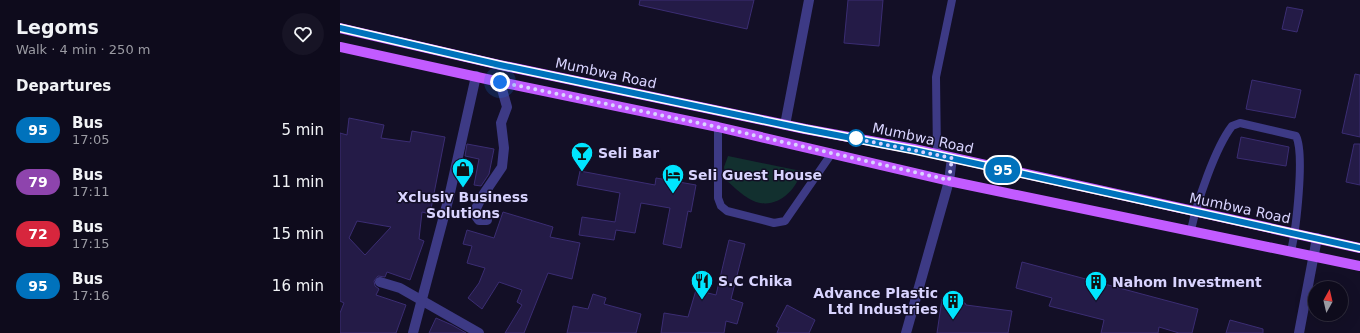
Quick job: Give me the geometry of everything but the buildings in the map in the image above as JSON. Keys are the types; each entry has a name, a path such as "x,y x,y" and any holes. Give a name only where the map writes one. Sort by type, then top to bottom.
{"main road":[{"name":"Mumbwa Road","path":"340,28 500,65 785,125 952,158 1360,248"},
{"path":"340,46 500,82 718,127 949,180 1360,266"}],"street":[{"path":"785,125 809,0"},
{"path":"413,333 449,197 476,76"},
{"path":"486,220 479,220 474,213 481,198 502,167 504,148 501,123 507,107 500,82"},
{"path":"906,333 949,180 952,158"},
{"path":"1298,333 1317,238"},
{"path":"380,282 400,288 479,333"}],"lane":[{"path":"937,155 936,76 952,0"},
{"path":"1191,230 1195,212 1219,148 1232,126 1240,123 1296,136 1299,141 1300,156 1295,234 1291,251"},
{"path":"718,127 718,198 721,206 727,211 774,223 785,221 832,153"}],"green space":[{"path":"728,156 801,171 795,185 785,196 771,203 756,202 744,195 726,180 724,167"}],"bus line":[{"name":"95","path":"340,28 500,65 805,129 914,150 1360,248"}],"place":[{"name":"Seli Bar","path":"582,172"},
{"name":"Xclusiv Business Solutions","path":"463,188"},
{"name":"Seli Guest House","path":"673,194"},
{"name":"S.C Chika","path":"702,300"},
{"name":"Nahom Investment","path":"1096,302"},
{"name":"Advance Plastic Ltd Industries","path":"953,320"}],"route":[{"path":"500,82 718,127 949,180 952,158 852,138 856,138"}]}
